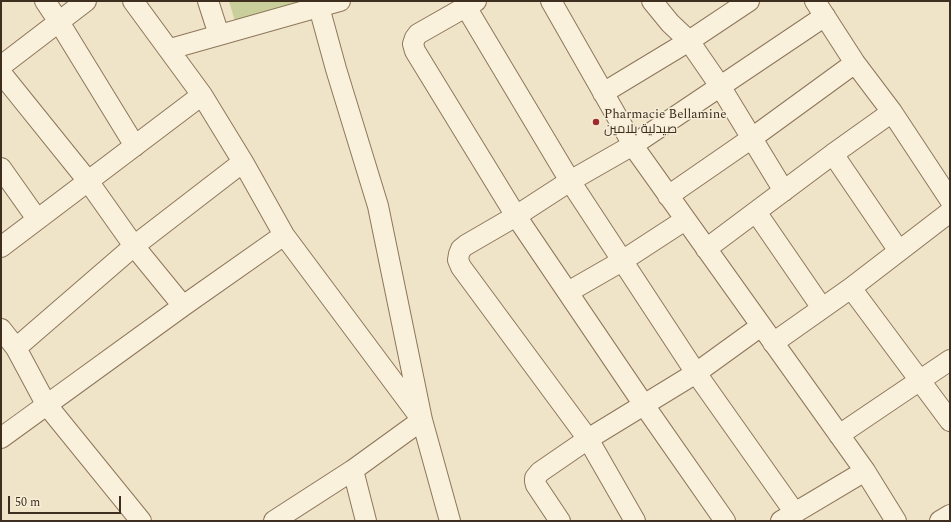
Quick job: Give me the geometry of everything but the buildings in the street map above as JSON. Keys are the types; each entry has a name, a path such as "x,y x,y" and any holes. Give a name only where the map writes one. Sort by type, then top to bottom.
{"street":[{"path":"45,1 135,146"},
{"path":"1,66 86,1"},
{"path":"133,1 170,49 202,95 243,162 284,235 422,420"},
{"path":"208,1 219,35"},
{"path":"170,49 340,1"},
{"path":"551,1 633,145 865,472 896,521"},
{"path":"652,1 670,23 689,41 720,86 784,191"},
{"path":"603,93 689,41 740,3"},
{"path":"725,521 644,405 516,216 414,47 414,38 418,34 471,4 570,182 696,372 788,517 865,472"},
{"path":"319,7 336,69 378,206 422,420 450,521"},
{"path":"635,521 588,439 461,267 458,260 461,249 633,145 720,86 820,8 855,63 892,112 950,200"},
{"path":"668,196 752,138 855,63"},
{"path":"1,74 88,181 134,246 183,306"},
{"path":"1,247 202,95"},
{"path":"706,249 892,112"},
{"path":"833,154 899,251"},
{"path":"16,348 134,246 243,162"},
{"path":"1,168 37,219"},
{"path":"756,212 822,308"},
{"path":"773,343 851,288 950,212"},
{"path":"568,292 622,262 685,220"},
{"path":"1,438 46,404 284,235"},
{"path":"851,288 950,421"},
{"path":"560,521 536,485 535,478 540,472 588,439 696,372 761,326"},
{"path":"1,329 16,348 46,404 141,521"},
{"path":"839,435 950,360"},
{"path":"274,521 353,470 422,420"},
{"path":"353,470 366,521"},
{"path":"940,521 950,515"}],"green space":[{"path":"229,1 317,1 236,25"}],"place":[{"name":"Pharmacie Bellamine صيدلية بلامين","path":"596,122"}]}
